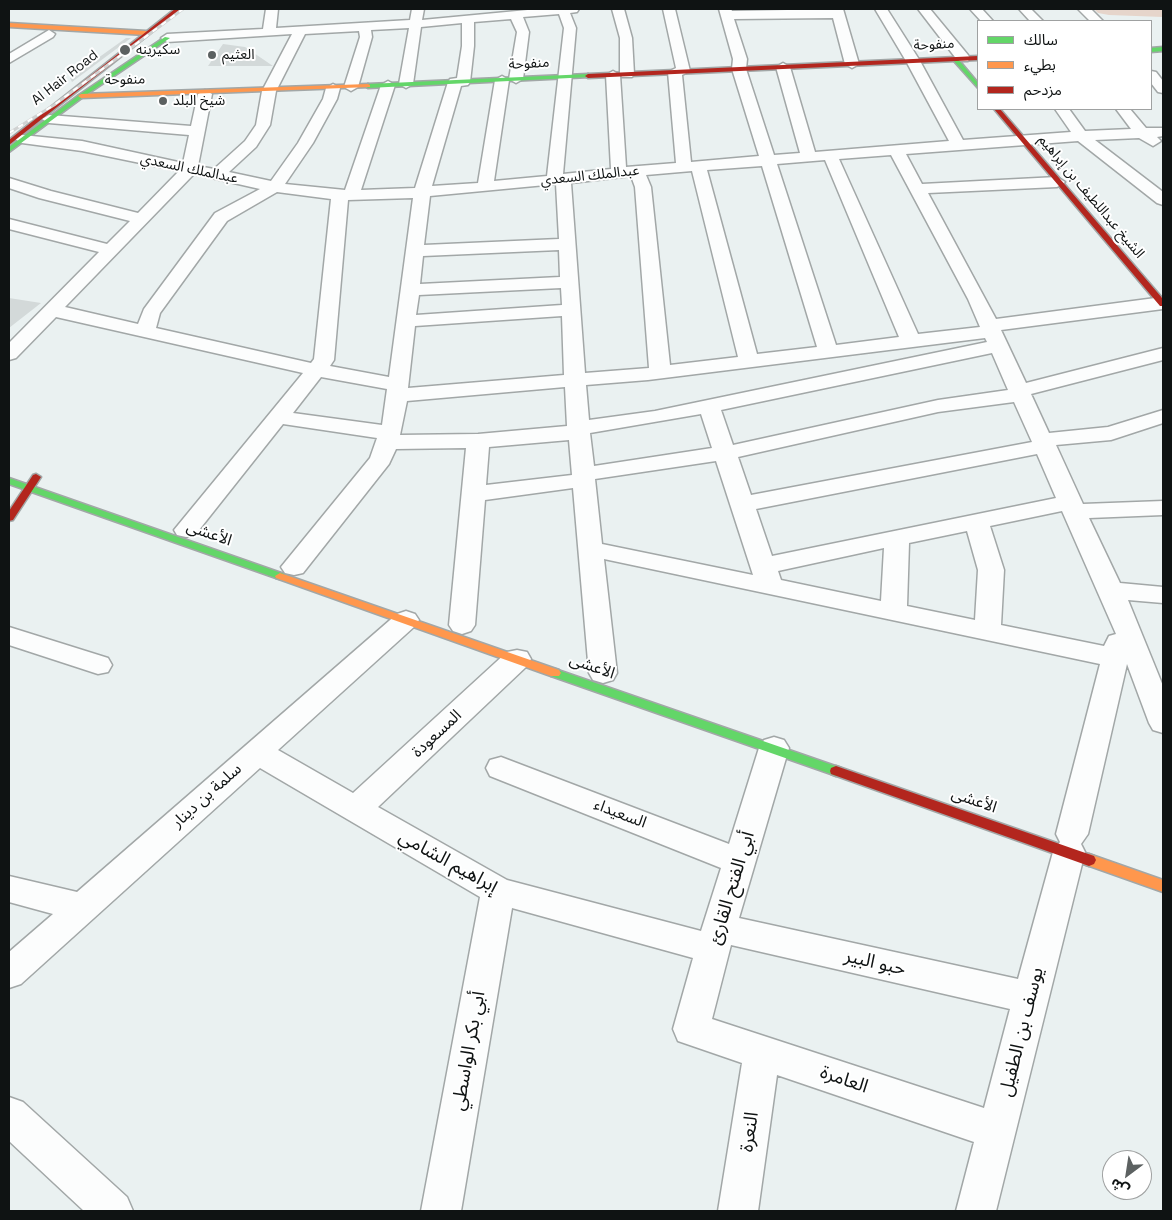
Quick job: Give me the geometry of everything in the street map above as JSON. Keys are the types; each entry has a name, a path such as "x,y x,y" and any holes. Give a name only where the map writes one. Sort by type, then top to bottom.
{"street":[{"name":"Al Hair Road","path":"14,137 166,9"},
{"name":"Al Hair Road","path":"131,37 178,9"},
{"path":"269,32 272,9"},
{"path":"351,87 371,26 373,9"},
{"path":"406,84 418,9"},
{"path":"9,150 14,137 49,119 168,38 416,24 468,19 497,12 516,14 568,9 570,28 558,180 568,244 578,430 603,673"},
{"path":"618,9 626,38 620,74 618,173"},
{"path":"669,9 691,167 749,361"},
{"path":"881,9 913,61 958,144"},
{"path":"924,9 977,85"},
{"path":"976,9 986,20"},
{"path":"1025,9 1036,20"},
{"path":"1084,9 1096,20"},
{"path":"828,351 766,160 739,69 740,59 736,31 726,12 838,11 838,31 852,64"},
{"path":"485,187 509,80 523,32 516,14"},
{"path":"320,29 322,15"},
{"path":"294,567 381,459 388,438 397,390 422,192 459,82 468,46 468,19"},
{"path":"9,25 131,37"},
{"path":"217,175 251,144 263,125 269,91 300,30"},
{"path":"9,32 107,34"},
{"path":"9,59 48,34"},
{"name":"منفوحة","path":"81,96 205,94 977,58"},
{"path":"783,67 809,157"},
{"name":"Al Hair Road","path":"14,137 79,72"},
{"path":"1152,76 1163,89"},
{"path":"186,530 324,360 345,195 388,85"},
{"path":"146,331 151,313 221,217 275,187 305,143 330,98 333,88"},
{"path":"9,354 190,169 205,94"},
{"name":"الشيخ عبداللطيف بن إبراهيم","path":"998,110 1057,182 1163,304"},
{"path":"1063,110 1081,136 1163,200"},
{"path":"1125,110 1142,133 1163,149"},
{"path":"49,119 199,131"},
{"name":"عبدالملك السعدي","path":"14,137 82,146 275,187 345,195 485,187 618,173 1022,139 1163,132"},
{"path":"896,150 994,334 1124,619 1163,723"},
{"path":"830,155 911,341"},
{"path":"637,172 643,187 660,372"},
{"path":"918,189 1057,182"},
{"path":"9,183 45,195 142,219"},
{"path":"9,224 111,250"},
{"path":"415,251 568,244"},
{"path":"410,290 570,282"},
{"path":"278,417 388,438 478,441 578,430 709,406 994,334 1163,304"},
{"path":"52,310 397,390 660,372 911,341 994,334"},
{"path":"406,321 572,310"},
{"path":"474,494 727,454 938,406 1020,393 1163,354"},
{"path":"709,406 744,504 766,576"},
{"path":"744,504 1044,443 1111,433 1163,416"},
{"path":"461,625 478,441"},
{"path":"9,518 29,488 24,474"},
{"name":"الأعشى","path":"9,481 774,748 1071,839 1163,886"},
{"path":"766,576 897,538 976,522 1072,506 1163,508"},
{"path":"976,522 991,570 987,632"},
{"path":"894,612 897,538"},
{"path":"591,549 766,576 894,612 1115,658"},
{"path":"1111,590 1163,595"},
{"name":"يوسف بن الطفيل","path":"976,1211 1071,839 1124,619"},
{"name":"سلمة بن دينار","path":"9,973 406,620"},
{"path":"9,636 98,665"},
{"name":"المسعودة","path":"356,809 517,659"},
{"name":"أبي الفتح القارئ","path":"691,1029 716,938 774,748"},
{"name":"إبراهيم الشامي","path":"257,752 498,891 716,938"},
{"name":"السعيداء","path":"501,768 739,861"},
{"path":"9,888 82,907"},
{"name":"أبي بكر الواسطي","path":"441,1211 498,891"},
{"name":"حبو البير","path":"716,938 1031,998"},
{"name":"العامرة","path":"691,1029 997,1131"},
{"name":"النعرة","path":"738,1211 762,1052"},
{"path":"9,1115 113,1211"}],"shaded area":[{"path":"1094,9 1163,9 1163,17 1109,15 1098,13"}],"building":[{"path":"126,38 131,38 72,82 70,78"},
{"path":"223,44 245,47 273,66 208,66"},
{"path":"9,298 41,303 9,328"}],"railway":[{"path":"9,133 54,105 183,9"}],"traffic: fast":[{"path":"9,150 81,96 167,38"},
{"path":"1152,50 1163,49"},
{"path":"955,59 977,85"},
{"path":"368,86 588,76"},
{"path":"9,481 280,576"},
{"path":"555,673 836,771"}],"traffic: slow":[{"path":"9,25 146,33"},
{"path":"81,96 368,86"},
{"path":"280,576 555,673"},
{"path":"1089,860 1163,886"}],"traffic: jam":[{"path":"9,143 178,9"},
{"path":"588,76 977,58"},
{"path":"998,110 1163,304"},
{"path":"9,518 36,477"},
{"path":"836,771 1089,860"}],"place":[{"name":"سكيرينه","path":"125,50"},
{"name":"العثيم","path":"212,55"},
{"name":"شيخ البلد","path":"163,101"}]}
